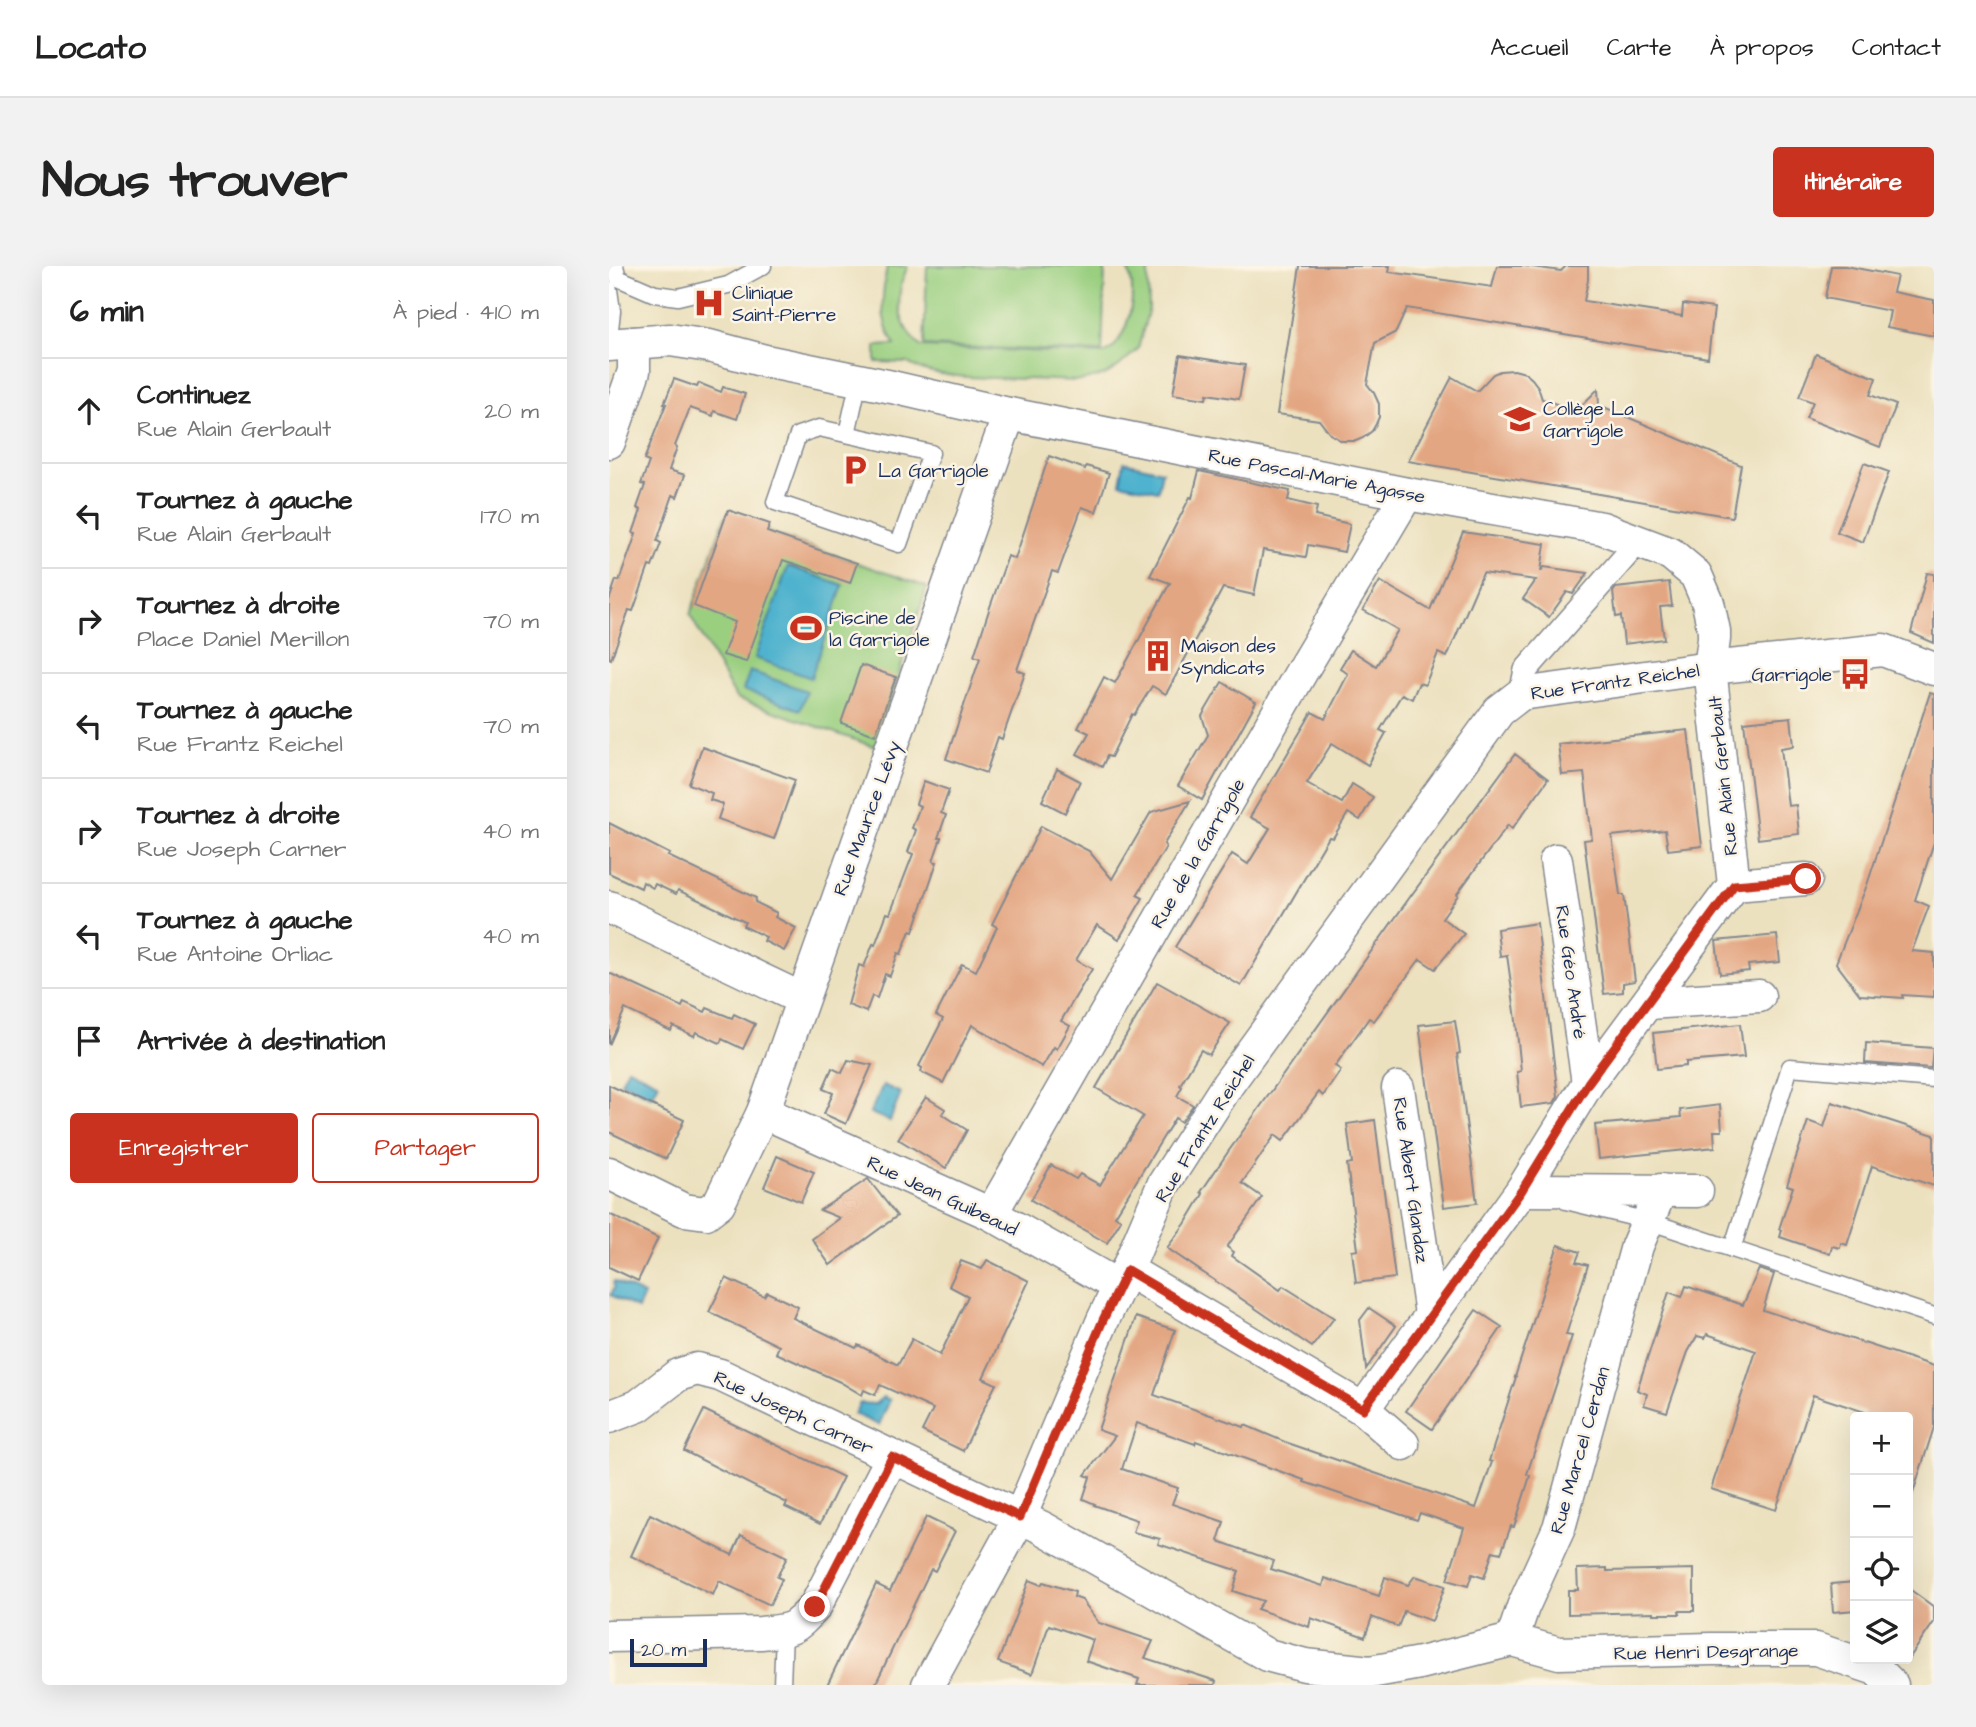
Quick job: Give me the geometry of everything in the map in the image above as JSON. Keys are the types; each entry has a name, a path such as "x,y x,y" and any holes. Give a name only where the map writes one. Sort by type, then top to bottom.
{"street":[{"name":"Rue Pascal-Marie Agasse","path":"617,342 670,340 709,346 765,361 1009,414 1407,494 1602,528 1671,554 1696,575 1709,603 1714,631 1710,668"},
{"path":"609,442 634,371 617,342"},
{"name":"Rue Maurice Lévy","path":"609,1173 684,1210 706,1213 719,1203 762,1112 1009,414"},
{"name":"Rue de la Garrigole","path":"991,1214 1289,693 1407,494"},
{"name":"Rue Frantz Reichel","path":"1521,694 1526,670 1638,542"},
{"path":"1710,668 1883,650 1934,669"},
{"name":"Rue Frantz Reichel","path":"928,1685 1020,1517 1163,1185 1228,1084 1499,711 1521,694 1710,668"},
{"name":"Rue Alain Gerbault","path":"1710,668 1734,885"},
{"name":"Rue Géo André","path":"1556,860 1588,1083"},
{"path":"1363,1409 1522,1190 1588,1083 1734,885 1806,879"},
{"path":"609,907 802,999"},
{"path":"1648,1003 1759,996"},
{"name":"Rue Albert Glandaz","path":"1398,1088 1431,1314"},
{"name":"Rue Jean Guibeaud","path":"762,1112 991,1214 1122,1278 1363,1409 1403,1444"},
{"path":"1522,1190 1697,1191"},
{"name":"Rue Marcel Cerdan","path":"1512,1640 1523,1607 1559,1528 1637,1246 1661,1190"},
{"name":"Rue Joseph Carner","path":"609,1417 638,1406 678,1375 697,1369 720,1375 1020,1517"},
{"path":"609,1636 783,1631 796,1627 815,1607 892,1457"},
{"path":"1020,1517 1268,1655 1337,1677 1420,1663 1512,1640"},
{"name":"Rue Henri Desgrange","path":"1512,1640 1559,1653 1711,1649 1816,1650 1876,1669 1892,1685"}],"lane":[{"path":"617,342 612,311 613,281 655,294 678,297 728,285 763,266"},
{"path":"847,434 859,380"},
{"path":"819,428 847,434 931,453 899,544 775,502 798,435 819,428"},
{"path":"1732,1249 1790,1067 1934,1079"},
{"path":"1522,1190 1648,1221 1934,1316"},
{"path":"782,1685 783,1631"}],"green space":[{"path":"887,266 908,266 901,288 900,309 906,329 921,347 1104,354 1117,343 1129,316 1132,284 1126,266 1146,266 1149,308 1138,349 1105,375 1081,381 941,374 919,369 908,363 876,362 876,346 895,345 884,316 883,297"},
{"path":"927,266 1105,266 1102,352 924,346"},
{"name":"Piscine de la Garrigole","path":"725,517 927,587 875,747 736,698 690,615"}],"water":[{"path":"1124,462 1162,471 1158,491 1120,483"},
{"path":"788,566 843,585 811,678 755,658"},
{"path":"750,671 807,691 800,710 743,690"},
{"path":"628,1068 659,1083 652,1097 621,1082"},
{"path":"883,1085 901,1093 890,1121 870,1113"},
{"path":"614,1281 644,1295 638,1309 611,1295"},
{"path":"883,1397 890,1400 879,1425 854,1414 860,1403 875,1404"}],"building":[{"path":"1300,266 1390,266 1389,272 1492,287 1497,266 1525,266 1561,271 1566,266 1588,266 1584,301 1682,316 1683,304 1714,308 1708,358 1407,308 1396,332 1375,343 1367,384 1379,404 1376,424 1363,438 1342,441 1330,434 1319,420 1277,414"},
{"path":"1831,266 1846,266 1897,276 1893,292 1934,300 1934,336 1887,327 1890,311 1825,298"},
{"path":"1816,354 1876,378 1870,395 1896,405 1880,447 1806,418 1813,402 1799,397"},
{"path":"1180,355 1245,365 1239,399 1207,394 1206,399 1173,394"},
{"path":"1514,370 1525,373 1532,379 1542,399 1576,411 1598,389 1599,405 1741,465 1732,517 1408,461 1452,377 1477,391 1493,374"},
{"path":"674,379 697,387 699,383 721,392 723,387 745,394 737,419 714,411 713,416 690,408 669,470 685,475 677,497 673,495 657,541 661,543 652,567 649,566 633,611 629,610 611,659 609,601 636,534 633,533 641,510 637,508 645,485 641,484 649,462 644,460"},
{"path":"1049,456 1085,469 1086,466 1109,473 1096,512 1082,507 1058,573 1052,571 1017,670 1025,673 1002,739 998,737 986,773 946,759 980,658 974,656 990,607 1008,556 1015,559"},
{"path":"1864,463 1889,472 1863,542 1837,532"},
{"path":"1199,471 1290,491 1288,500 1317,507 1315,516 1350,524 1344,552 1308,545 1306,557 1263,550 1254,595 1223,588 1166,694 1152,686 1134,715 1132,714 1111,757 1107,756 1102,767 1077,754 1089,733 1078,728 1104,677 1115,683 1170,583 1150,576 1190,497 1192,498"},
{"path":"728,510 770,524 767,532 857,563 850,583 783,560 746,662 723,655 735,622 694,606"},
{"path":"1463,532 1545,544 1541,571 1544,567 1588,573 1573,594 1567,592 1549,617 1523,599 1536,580 1483,573 1447,657 1438,653 1425,685 1419,683 1412,699 1402,694 1380,730 1386,733 1368,765 1332,743 1307,783 1342,803 1352,784 1373,797 1360,820 1348,813 1333,838 1329,837 1241,986 1175,947 1232,854 1248,864 1270,828 1250,817 1312,712 1325,719 1348,674 1340,668 1351,650 1376,666 1398,630 1363,610 1380,581 1430,610"},
{"path":"1927,573 1934,574 1934,643 1911,633"},
{"path":"1669,582 1672,606 1660,607 1664,639 1624,644 1621,616 1616,617 1613,592 1616,588"},
{"path":"861,665 896,677 875,735 841,723"},
{"path":"1222,682 1256,702 1202,800 1178,786 1208,735 1202,716"},
{"path":"1930,693 1934,694 1934,842 1915,900 1929,906 1912,951 1934,953 1934,997 1860,995 1836,963 1867,885"},
{"path":"1791,717 1794,746 1781,748 1788,806 1796,805 1799,834 1758,839 1744,722"},
{"path":"1688,730 1702,846 1668,850 1665,830 1612,836 1620,895 1624,895 1635,981 1623,983 1623,992 1604,994 1584,840 1592,839 1584,773 1562,775 1558,744"},
{"path":"702,747 795,780 774,839 718,819 723,804 710,800 712,793 689,784"},
{"path":"1515,754 1548,779 1512,829 1508,825 1442,918 1464,934 1435,969 1420,959 1374,1021 1369,1018 1335,1066 1341,1070 1323,1096 1319,1092 1283,1141 1275,1135 1242,1183 1262,1197 1227,1247 1234,1252 1232,1256 1280,1290 1283,1286 1334,1318 1312,1347 1167,1248 1185,1224 1203,1194 1201,1192 1228,1152"},
{"path":"1057,769 1080,781 1065,813 1042,801"},
{"path":"924,781 949,790 941,813 946,815 938,838 941,838 933,861 937,862 913,932 910,931 890,976 885,974 877,998 872,996 866,1012 848,1005 859,965 864,967 873,944 875,945 913,854 908,852 916,830 912,828 920,806 916,804"},
{"path":"1190,801 1137,895 1143,898 1119,939 1097,925 1076,960 1092,969 1061,1021 1070,1026 1057,1049 1054,1047 1042,1067 972,1025 943,1083 921,1072 922,1068 919,1066 943,1019 936,1015 962,964 976,971 997,927 992,924 1041,826 1089,851 1112,879 1151,812"},
{"path":"609,823 670,854 668,856 756,898 755,902 777,913 775,917 796,928 784,951 764,941 766,937 743,926 745,922 678,890 676,894 655,884 653,888 643,882 641,888 609,873"},
{"path":"1537,923 1558,1096 1554,1103 1521,1107 1517,1072 1521,1071 1515,1012 1507,955 1500,956 1497,929"},
{"path":"1777,935 1780,962 1748,965 1749,971 1720,974 1716,941"},
{"path":"609,973 682,1007 684,1002 705,1012 707,1008 732,1018 734,1014 755,1024 743,1049 722,1039 720,1043 696,1032 694,1036 673,1026 671,1031 625,1009 609,1045"},
{"path":"1157,982 1230,1023 1209,1055 1201,1050 1180,1085 1182,1087 1177,1096 1193,1105 1181,1122 1175,1118 1115,1216 1121,1220 1107,1243 1031,1200 1051,1165 1076,1179 1080,1174 1100,1185 1143,1116 1096,1088"},
{"path":"1455,1021 1477,1203 1444,1207 1419,1025"},
{"path":"1740,1024 1744,1057 1686,1062 1686,1066 1657,1069 1653,1033"},
{"path":"1866,1043 1933,1048 1931,1068 1865,1063"},
{"path":"848,1060 872,1065 846,1124 824,1114 833,1093 823,1089 832,1068 842,1073"},
{"path":"609,1085 684,1120 666,1159 609,1132"},
{"path":"926,1097 945,1109 942,1114 967,1130 946,1168 898,1139"},
{"path":"1832,1102 1934,1135 1934,1186 1872,1166 1847,1245 1841,1243 1840,1248 1832,1246 1830,1254 1780,1237 1782,1230 1779,1229 1793,1187 1787,1185 1808,1121 1824,1127"},
{"path":"1720,1105 1722,1131 1714,1131 1715,1147 1599,1159 1595,1125 1681,1117 1680,1110"},
{"path":"1375,1120 1395,1278 1356,1283 1352,1251 1358,1250 1347,1164 1352,1163 1347,1124"},
{"path":"777,1156 814,1172 801,1202 764,1187"},
{"path":"868,1179 897,1216 830,1265 812,1239 840,1218 820,1210"},
{"path":"609,1214 658,1238 638,1281 609,1267"},
{"path":"1558,1245 1580,1252 1576,1262 1588,1265 1566,1335 1572,1336 1527,1474 1530,1476 1514,1527 1511,1526 1501,1553 1493,1551 1484,1578 1472,1574 1468,1586 1447,1580 1464,1528 1420,1513 1417,1520 1304,1482 1196,1441 1195,1444 1137,1423 1122,1469 1178,1488 1172,1504 1224,1522 1218,1541 1274,1561 1271,1569 1323,1586 1325,1578 1379,1596 1385,1577 1408,1585 1415,1576 1445,1586 1432,1621 1404,1611 1398,1627 1372,1617 1365,1637 1311,1618 1309,1627 1257,1609 1263,1601 1233,1591 1239,1571 1158,1544 1160,1539 1133,1532 1137,1520 1083,1499 1090,1477 1085,1475 1115,1436 1098,1430 1136,1317 1175,1330 1154,1395 1476,1508"},
{"path":"987,1260 1029,1281 983,1378 996,1384 963,1451 922,1431 933,1409 880,1385 875,1395 864,1390 862,1395 776,1353 779,1346 709,1312 726,1278 764,1296 767,1292 798,1307 793,1318 898,1365 912,1339 940,1355 968,1296 949,1286 961,1261 982,1269"},
{"path":"1759,1269 1774,1274 1763,1310 1934,1366 1934,1427 1913,1493 1913,1412 1865,1412 1813,1395 1776,1510 1711,1489 1756,1351 1707,1334 1705,1338 1697,1336 1688,1352 1667,1412 1644,1405 1647,1394 1637,1390 1669,1292 1682,1297 1686,1286 1743,1305"},
{"path":"1369,1308 1396,1326 1366,1369 1360,1320"},
{"path":"1476,1310 1502,1327 1432,1429 1406,1411"},
{"path":"704,1410 843,1477 820,1524 785,1507 787,1503 684,1451"},
{"path":"650,1514 732,1555 741,1535 787,1557 777,1577 782,1579 770,1605 719,1581 713,1595 631,1556"},
{"path":"926,1517 955,1531 935,1571 931,1569 875,1685 827,1685 876,1584 890,1591"},
{"path":"1607,1568 1607,1571 1694,1569 1694,1611 1679,1611 1680,1614 1568,1614 1568,1590 1578,1590 1577,1569"},
{"path":"1029,1580 1075,1592 1074,1597 1082,1600 1099,1623 1153,1641 1145,1658 1216,1681 1215,1685 1137,1685 1139,1679 1086,1661 1093,1640 1049,1625 1032,1674 998,1662"},
{"path":"1850,1582 1850,1610 1833,1612 1831,1584"},
{"path":"1913,1592 1934,1607 1934,1622 1913,1653"}],"place":[{"name":"Clinique Saint-Pierre","path":"709,303"},
{"name":"Collège La Garrigole","path":"1520,419"},
{"name":"La Garrigole","path":"855,470"},
{"name":"Piscine de la Garrigole","path":"806,628"},
{"name":"Maison des Syndicats","path":"1158,656"},
{"name":"Garrigole","path":"1855,674"}],"route":[{"path":"815,1607 892,1457 1020,1517 1103,1320 1127,1270 1363,1409 1522,1190 1588,1083 1734,885 1806,879"}]}
